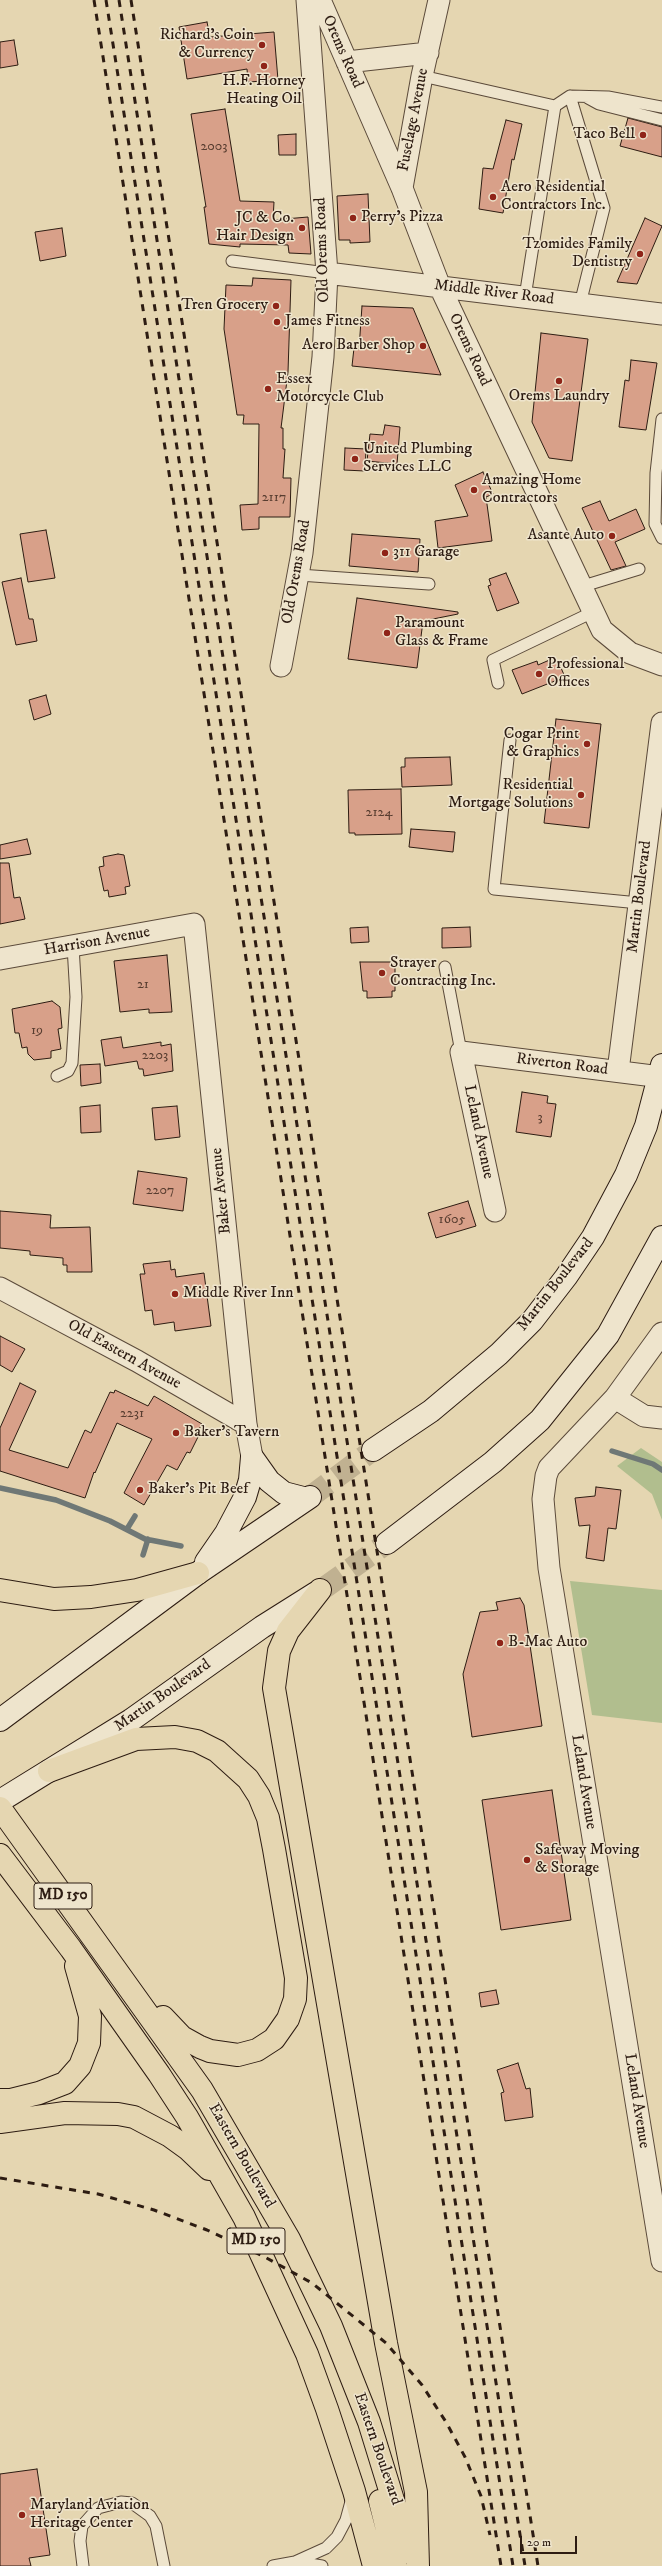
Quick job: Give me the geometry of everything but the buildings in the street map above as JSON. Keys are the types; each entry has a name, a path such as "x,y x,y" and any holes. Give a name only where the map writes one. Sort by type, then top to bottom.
{"main road":[{"name":"Martin Boulevard","path":"373,1450 431,1411 499,1354 532,1321 566,1277 593,1238 626,1175 646,1126 661,1073"},
{"path":"388,1543 499,1457 540,1420 608,1335 662,1237"},
{"path":"0,1720 198,1573 308,1498 284,1493 269,1481 252,1457"},
{"path":"0,1590 54,1599 91,1597 137,1590 198,1573 226,1533 245,1497 250,1480 252,1457"},
{"name":"Martin Boulevard","path":"0,1801 130,1720 262,1627 322,1589 288,1631 279,1651 274,1688 386,2343 416,2492 418,2566"},
{"path":"49,1771 136,1739 175,1737 198,1741 217,1751 248,1779 259,1796 268,1818 296,1978 295,1999 288,2019 274,2039 257,2050 238,2055 210,2051 200,2047 182,2037 115,1967"},
{"name":"Eastern Boulevard","path":"6,1816 202,2090 257,2182 312,2283 349,2371 388,2476 412,2566"},
{"name":"Eastern Boulevard","path":"0,1856 71,1949 159,2074 228,2188 263,2256 306,2354 354,2491 374,2566"},
{"path":"0,2100 11,2100 39,2093 65,2083 80,2066 89,2043 90,2016 71,1949"},
{"path":"0,2122 65,2113 118,2114 134,2117 157,2128 188,2149 228,2188"},
{"path":"349,2371 354,2420 384,2515 396,2566"}],"street":[{"name":"Old Orems Road","path":"281,666 298,575 322,364 327,273 307,0"},
{"name":"Orems Road","path":"320,0 402,188 440,286 580,587 602,630 630,652 662,665"},
{"name":"Fuselage Avenue","path":"402,188 422,76 439,0"},
{"name":"Fuselage Avenue","path":"347,62 428,53"},
{"name":"Middle River Road","path":"327,273 662,314"},
{"name":"Martin Boulevard","path":"618,1072 662,723"},
{"name":"Harrison Avenue","path":"0,959 194,924"},
{"name":"Baker Avenue","path":"194,924 246,1424 252,1457"},
{"name":"Riverton Road","path":"461,1052 618,1072 661,1073"},
{"name":"Leland Avenue","path":"461,1052 495,1211"},
{"name":"Old Eastern Avenue","path":"0,1288 137,1361 246,1424"},
{"name":"Leland Avenue","path":"662,1333 615,1398 550,1468 546,1476 543,1499 550,1575 662,2261"},
{"path":"615,1398 644,1416 662,1418"}],"lane":[{"path":"422,76 555,106 570,96 585,96 608,97 662,107"},
{"path":"570,96 604,208 580,304"},
{"path":"585,96 599,104 662,120"},
{"path":"525,297 555,106"},
{"path":"232,261 327,273"},
{"path":"662,419 656,473 655,524 662,538"},
{"path":"580,587 639,569"},
{"path":"298,575 429,584"},
{"path":"498,683 493,660 593,612"},
{"path":"510,740 494,890 639,903"},
{"path":"57,1076 68,1071 72,1063 76,997 73,946"},
{"path":"445,967 461,1052"},
{"path":"274,2566 295,2562 326,2548 337,2537 346,2520 354,2491"},
{"path":"83,2566 80,2540 82,2526 98,2508 121,2502 132,2503 150,2516 156,2526 164,2566"},
{"path":"295,2562 322,2566"}],"green space":[{"path":"641,1448 662,1462 662,1520 652,1494 617,1466"},
{"path":"570,1581 662,1590 662,1723 592,1715"}],"waterway":[{"path":"612,1451 653,1464 662,1470"},
{"path":"0,1488 56,1500 110,1521 145,1539 181,1546"},
{"path":"127,1529 135,1516"},
{"path":"143,1555 148,1539"}],"tunnel":[{"path":"310,1497 373,1450"},
{"path":"324,1588 387,1543"}],"railway":[{"path":"94,0 501,2566"},
{"path":"106,0 513,2566"},
{"path":"119,0 525,2566"},
{"path":"131,0 538,2566"},
{"path":"0,2178 98,2194 154,2210 207,2230 263,2256 312,2283 386,2343 422,2385 446,2422 465,2457 481,2496 490,2535"}],"place":[{"name":"Richard’s Coin & Currency","path":"262,45"},
{"name":"H.F. Horney Heating Oil","path":"264,66"},
{"name":"Taco Bell","path":"643,135"},
{"name":"Aero Residential Contractors Inc.","path":"493,197"},
{"name":"Perry's Pizza","path":"353,218"},
{"name":"JC & Co. Hair Design","path":"302,228"},
{"name":"Tzomides Family Dentistry","path":"640,254"},
{"name":"Tren Grocery","path":"276,306"},
{"name":"James Fitness","path":"277,322"},
{"name":"Aero Barber Shop","path":"423,346"},
{"name":"Orems Laundry","path":"559,381"},
{"name":"Essex Motorcycle Club","path":"268,389"},
{"name":"United Plumbing Services LLC","path":"355,459"},
{"name":"Amazing Home Contractors","path":"474,490"},
{"name":"Asante Auto","path":"612,536"},
{"name":"311 Garage","path":"385,553"},
{"name":"Paramount Glass & Frame","path":"387,633"},
{"name":"Professional Offices","path":"539,674"},
{"name":"Cogar Print & Graphics","path":"587,744"},
{"name":"Residential Mortgage Solutions","path":"581,795"},
{"name":"Strayer Contracting Inc.","path":"382,973"},
{"name":"Middle River Inn","path":"175,1294"},
{"name":"Baker's Tavern","path":"176,1433"},
{"name":"Baker's Pit Beef","path":"140,1490"},
{"name":"B-Mac Auto","path":"500,1643"},
{"name":"Safeway Moving & Storage","path":"527,1860"},
{"name":"Maryland Aviation Heritage Center","path":"22,2515"}]}
